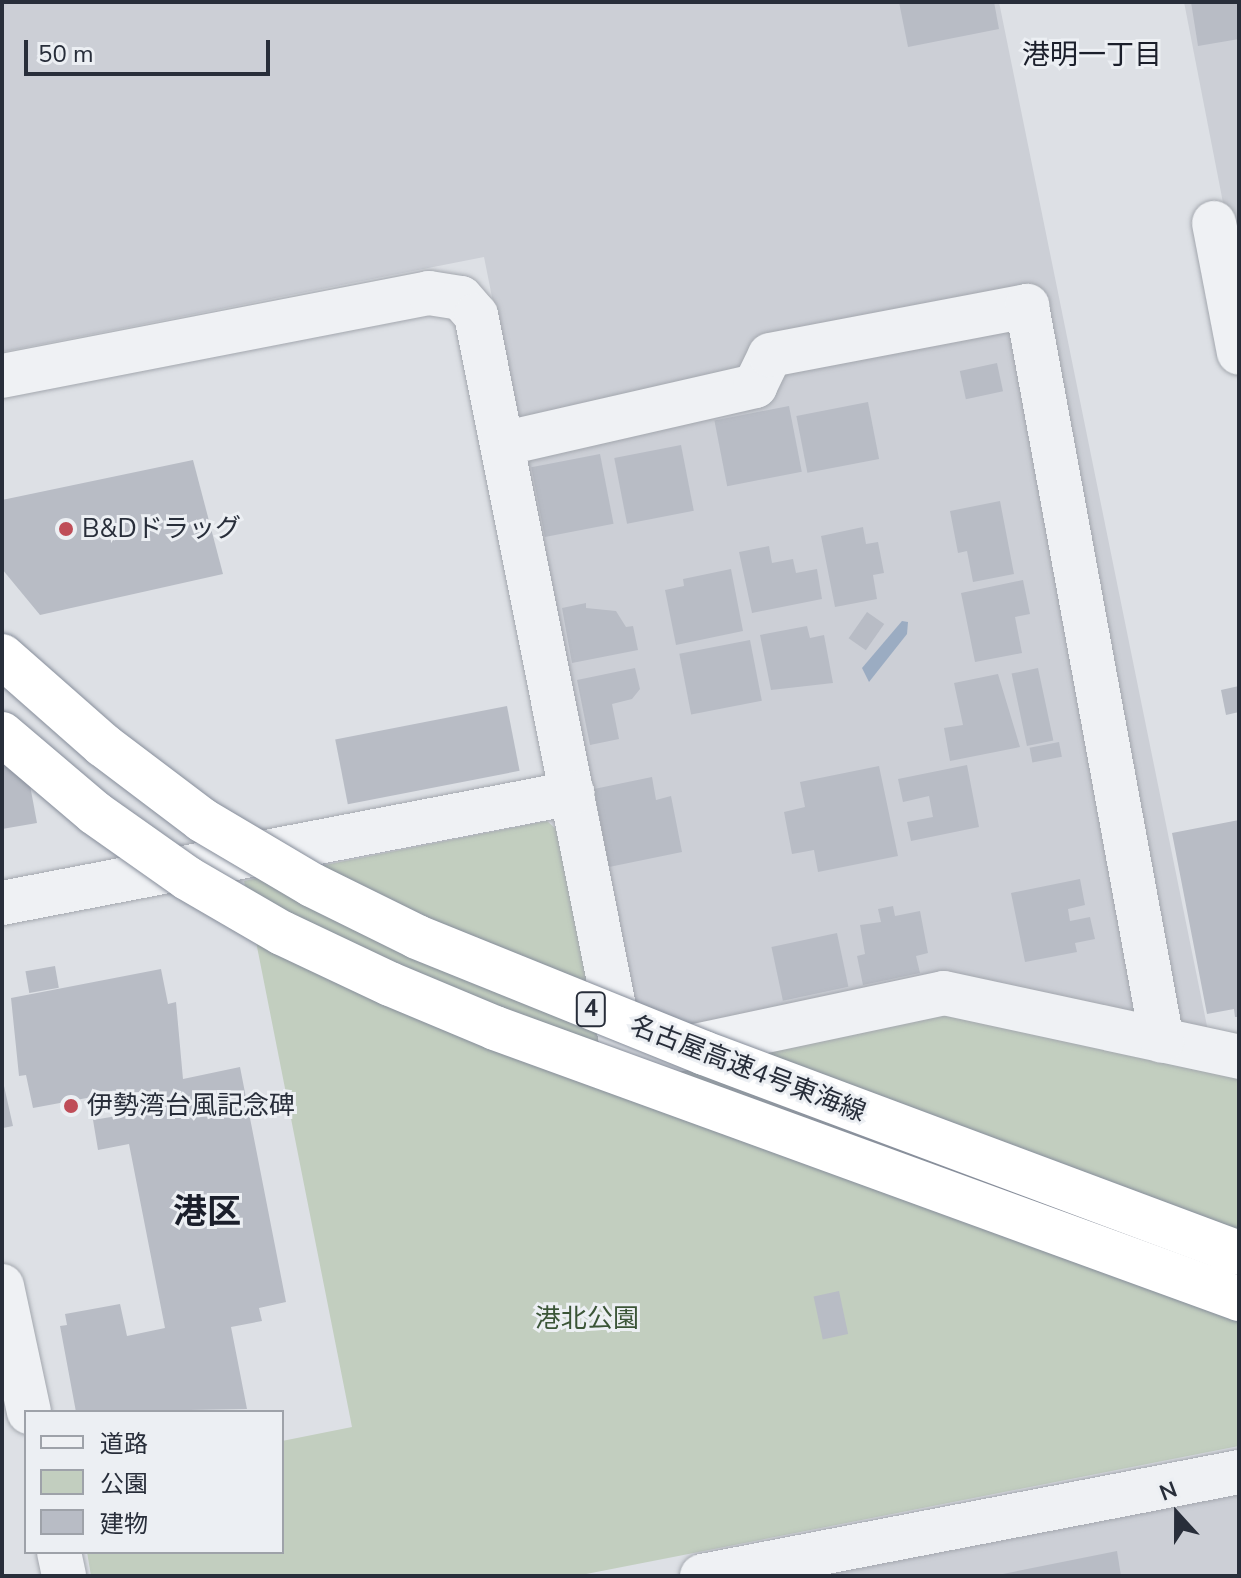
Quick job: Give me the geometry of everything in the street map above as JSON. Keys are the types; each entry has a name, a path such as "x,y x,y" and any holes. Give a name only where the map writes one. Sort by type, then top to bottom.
{"highway":[{"name":"名古屋高速4号東海線","path":"2,656 103,745 202,820 312,885 417,937 704,1053 1239,1253"},
{"name":"名古屋高速4号東海線","path":"2,734 95,813 187,878 282,933 390,984 510,1033 1239,1299"}],"street":[{"path":"1214,223 1239,353"},
{"path":"2,376 429,293 461,298 476,315 621,1041 662,1053 944,993 1239,1057"},
{"path":"502,444 755,386 770,355 1027,306 1162,1041"},
{"path":"2,903 572,793"},
{"path":"2,1286 29,1410"},
{"path":"702,1576 1239,1472"},
{"path":"59,1554 64,1576"}],"shaded area":[{"path":"2,2 999,2 1208,1031 663,1031 636,1018 484,257 2,352"},
{"path":"1184,2 1239,2 1239,285"},
{"path":"1239,1493 1239,1576 802,1576"}],"green space":[{"name":"港北公園","path":"547,821 556,829 606,1060 947,1014 1239,1076 1239,1446 576,1576 91,1576 87,1554 284,1554 284,1441 352,1427 244,881"}],"water":[{"path":"902,621 908,622 907,634 869,682 862,668"}],"building":[{"path":"899,2 994,2 999,29 908,47"},
{"path":"1191,2 1239,2 1239,39 1198,46"},
{"path":"997,363 1003,391 966,399 960,371"},
{"path":"868,402 879,459 807,473 796,416"},
{"path":"789,406 802,472 727,486 714,421"},
{"path":"681,445 694,511 627,524 614,458"},
{"path":"600,454 614,524 545,537 531,467"},
{"path":"193,460 223,574 40,615 2,569 2,500"},
{"path":"1000,501 1014,574 973,582 967,551 958,553 950,511"},
{"path":"863,527 866,544 878,542 884,573 873,575 877,599 835,607 821,536"},
{"path":"769,546 772,563 793,559 796,573 817,569 822,599 752,613 739,552"},
{"path":"731,569 743,631 676,645 665,590 684,586 683,579"},
{"path":"1023,580 1030,614 1015,617 1022,653 975,662 961,593"},
{"path":"586,603 586,608 616,611 626,627 633,626 638,650 572,663 562,608"},
{"path":"867,612 884,624 866,650 849,638"},
{"path":"807,626 810,638 824,635 833,683 771,690 760,635"},
{"path":"750,640 762,701 691,715 679,654"},
{"path":"635,668 640,689 632,699 612,704 619,739 590,745 577,680"},
{"path":"1038,668 1053,740 1027,746 1012,674"},
{"path":"998,674 1020,747 950,761 944,728 963,725 954,683"},
{"path":"1239,686 1239,712 1226,715 1221,690"},
{"path":"507,706 520,771 348,804 335,739"},
{"path":"22,742 37,823 2,829 2,746"},
{"path":"1059,742 1062,757 1032,762 1030,748"},
{"path":"967,765 979,827 911,841 907,822 933,817 929,796 903,802 898,779"},
{"path":"879,766 898,856 818,872 814,850 792,854 784,812 805,807 800,782"},
{"path":"652,777 656,800 671,796 682,852 609,867 594,789"},
{"path":"1239,820 1239,1017 1235,1017 1234,1009 1207,1014 1172,833"},
{"path":"1080,879 1085,905 1068,909 1070,921 1090,917 1095,939 1075,943 1077,952 1025,962 1011,893"},
{"path":"893,906 895,916 920,911 928,953 916,956 920,973 863,985 857,956 865,954 860,925 881,922 878,909"},
{"path":"837,933 848,987 783,1001 771,947"},
{"path":"55,966 59,988 29,993 25,971"},
{"path":"161,969 168,1004 176,1002 183,1079 240,1067 286,1302 259,1308 262,1321 231,1327 247,1409 76,1410 60,1326 67,1325 65,1314 120,1304 127,1336 165,1328 129,1144 98,1150 93,1120 123,1115 119,1092 33,1108 26,1075 19,1076 11,998"},
{"path":"2,1077 13,1126 3,1128 2,1124"},
{"path":"839,1291 848,1334 823,1339 814,1296"},
{"path":"1117,1551 1121,1576 998,1576 998,1575"}],"place":[{"name":"B&Dドラッグ","path":"66,529"},
{"name":"伊勢湾台風記念碑","path":"71,1106"}],"district":[{"name":"港明一丁目","path":"1092,55"},
{"name":"港区","path":"207,1213"}]}
